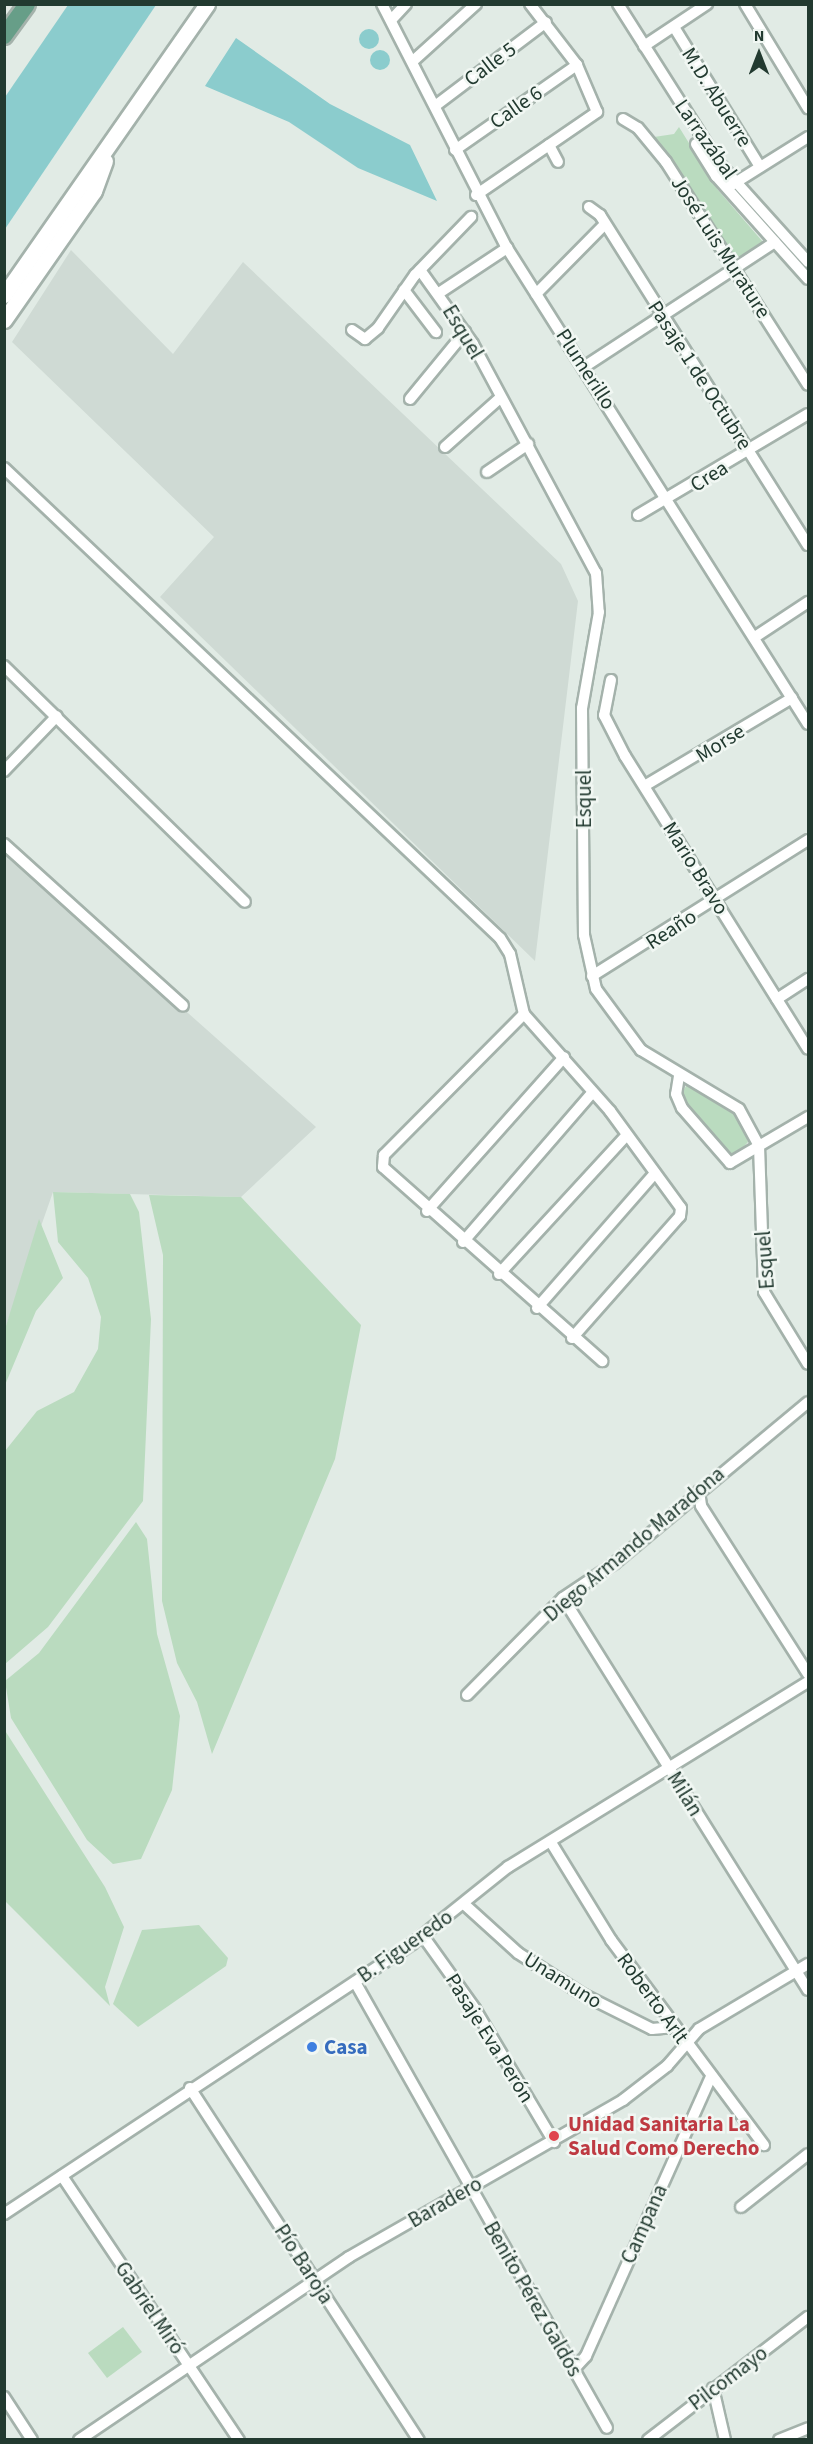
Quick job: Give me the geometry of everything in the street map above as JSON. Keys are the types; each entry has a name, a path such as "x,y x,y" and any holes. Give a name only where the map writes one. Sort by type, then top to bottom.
{"main road":[{"path":"4,36 27,4"},
{"path":"4,295 207,4"},
{"path":"4,320 94,192 111,143"}],"street":[{"name":"Plumerillo","path":"382,4 393,18 477,195 507,248 670,500 808,724"},
{"path":"393,18 406,4"},
{"path":"413,61 476,4"},
{"path":"477,195 597,112 577,65 530,4"},
{"name":"Larrazábal","path":"618,4 731,185 808,262"},
{"path":"644,46 707,4"},
{"path":"745,4 808,108"},
{"name":"Calle 5","path":"435,106 546,22"},
{"name":"M.D. Abuerre","path":"674,27 760,167"},
{"name":"Calle 6","path":"455,150 577,65"},
{"name":"José Luis Murature","path":"623,119 639,128 666,162 808,385"},
{"path":"731,185 808,137"},
{"name":"Larrazábal","path":"696,144 808,279"},
{"path":"549,145 558,162"},
{"name":"Pasaje 1 de Octubre","path":"589,207 605,224 808,545"},
{"path":"352,330 361,339 371,334 420,270 471,217"},
{"path":"536,294 605,224"},
{"path":"584,367 775,242"},
{"path":"439,293 507,248"},
{"name":"Esquel","path":"420,270 439,293 465,332 593,565 598,587 582,708 584,923 592,976 600,998 626,1035 679,1076 735,1104 759,1146 768,1300 808,1364"},
{"path":"404,290 436,332"},
{"path":"410,399 465,332"},
{"path":"445,447 500,398"},
{"name":"Crea","path":"638,515 670,500 808,414"},
{"path":"488,472 528,444"},
{"path":"4,468 500,938 513,962 524,1014 593,1092 681,1208 680,1216 572,1338"},
{"path":"755,636 808,602"},
{"path":"7,673 57,716 245,902"},
{"name":"Mario Bravo","path":"611,680 604,715 808,1049"},
{"name":"Morse","path":"646,785 792,698"},
{"path":"4,771 57,716"},
{"name":"Reaño","path":"592,976 808,840"},
{"path":"4,844 183,1006"},
{"path":"777,999 808,979"},
{"path":"524,1014 384,1155 388,1174 537,1308 602,1361"},
{"path":"427,1210 564,1057"},
{"path":"679,1076 678,1100 725,1160 735,1163 808,1116"},
{"path":"463,1242 593,1092"},
{"path":"499,1274 626,1136"},
{"path":"537,1308 655,1173"},
{"name":"Diego Armando Maradona","path":"467,1695 563,1598 615,1563 808,1402"},
{"path":"699,1491 701,1506 808,1674"},
{"name":"Milán","path":"563,1598 808,1990"},
{"name":"B. Figueredo","path":"4,2214 190,2088 423,1936 508,1867 552,1844 671,1772 808,1682"},
{"name":"Roberto Arlt","path":"552,1844 611,1940 764,2145"},
{"name":"Unamuno","path":"464,1904 518,1953 584,1995 652,2029 675,2027"},
{"name":"Pasaje Eva Perón","path":"423,1936 475,2009 554,2142"},
{"name":"Baradero","path":"79,2439 315,2281 471,2187 554,2142 623,2100 699,2029 808,1964"},
{"name":"Benito Pérez Galdós","path":"355,1982 607,2428"},
{"name":"Campana","path":"573,2370 586,2356 711,2076"},
{"name":"Pío Baroja","path":"190,2088 419,2439"},
{"path":"741,2207 808,2154"},
{"name":"Gabriel Miró","path":"62,2176 239,2439"},
{"name":"Pilcomayo","path":"648,2439 808,2317"},
{"path":"713,2388 725,2439"},
{"path":"4,2397 32,2439"},
{"path":"779,2439 808,2428"}],"shaded area":[{"path":"71,250 173,354 243,262 561,564 578,601 535,961 160,597 214,537 12,342"},
{"path":"5,850 316,1127 241,1197 53,1192 5,1329"}],"green space":[{"path":"679,127 718,190 763,242 734,262 654,137 674,134"},
{"path":"688,1083 721,1099 740,1117 748,1142 732,1160 684,1104 681,1094"},
{"path":"53,1192 130,1194 139,1212 151,1319 143,1501 48,1627 5,1664 5,1451 37,1411 74,1392 98,1349 101,1317 88,1278 58,1242"},
{"path":"149,1195 241,1197 361,1325 335,1459 212,1754 197,1702 177,1663 162,1601 163,1255"},
{"path":"39,1219 63,1278 36,1311 5,1385 5,1329"},
{"path":"136,1522 147,1539 157,1634 180,1716 172,1790 141,1859 113,1864 87,1840 11,1718 5,1681 39,1653"},
{"path":"4,1729 105,1887 124,1927 105,1987 110,2006 5,1901"},
{"path":"199,1925 228,1958 226,1966 138,2027 113,2004 142,1930"},
{"path":"123,2327 142,2352 107,2378 88,2353"}],"water":[{"path":"68,5 156,5 5,229 5,97"},
{"path":"369,29 376,32 379,39 376,46 369,49 362,46 359,39 362,32"},
{"path":"236,38 330,104 410,145 437,201 358,168 289,122 205,86"},
{"path":"380,50 387,53 390,60 387,67 380,70 373,67 370,60 373,53"}],"place":[{"name":"Casa","path":"312,2047"},
{"name":"Unidad Sanitaria La Salud Como Derecho","path":"554,2136"}]}
